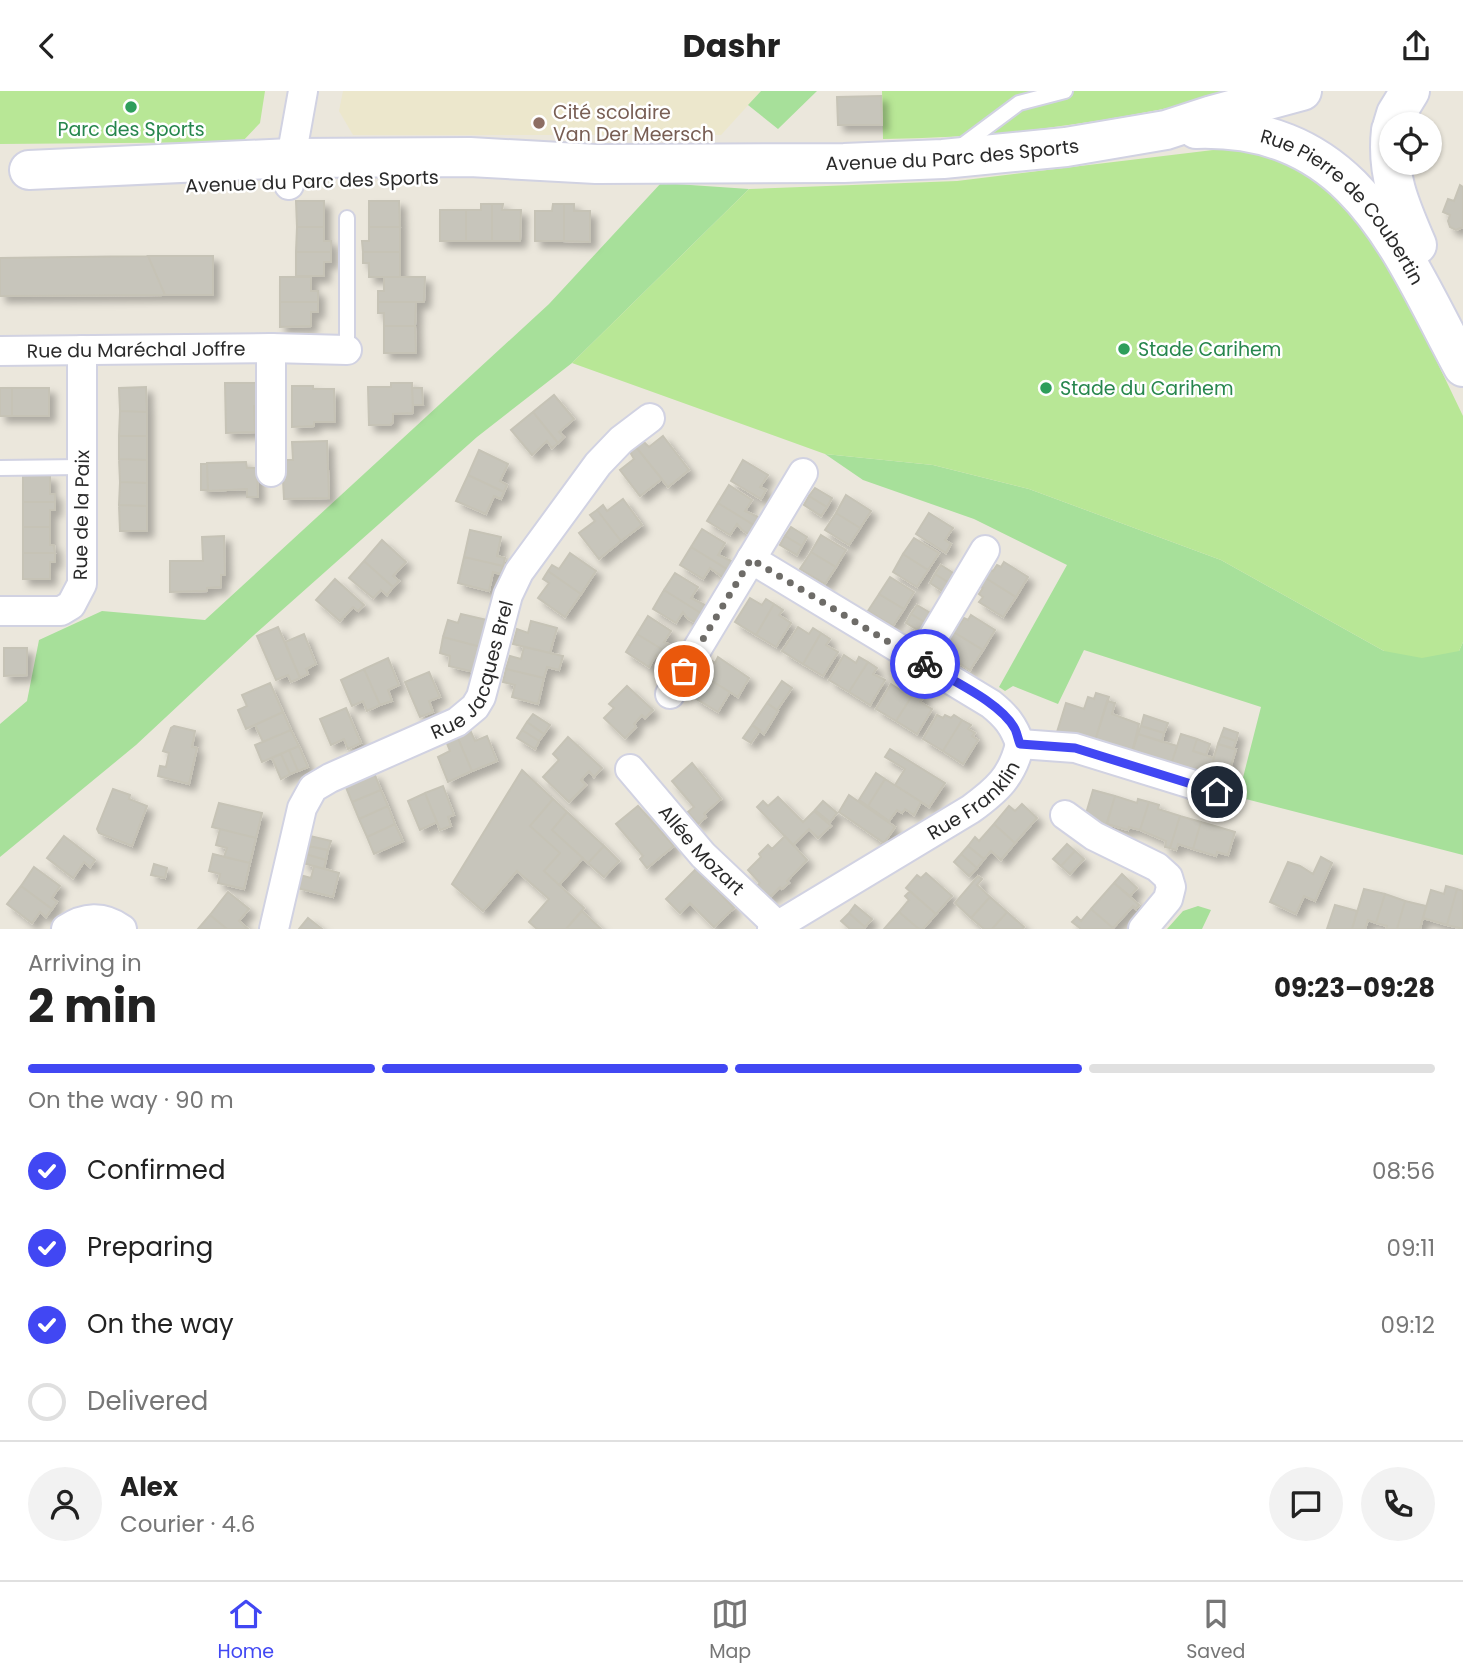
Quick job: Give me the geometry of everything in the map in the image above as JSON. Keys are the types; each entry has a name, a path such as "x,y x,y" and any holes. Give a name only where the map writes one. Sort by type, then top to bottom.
{"street":[{"path":"290,171 303,91"},
{"name":"Avenue du Parc des Sports","path":"15,170 290,171 470,157 596,164 844,163 943,159 1066,147 1166,130 1302,91"},
{"path":"1397,112 1410,91"},
{"name":"Rue Pierre de Coubertin","path":"1166,130 1216,128 1264,136 1312,155 1332,169 1368,202 1384,226 1463,367"},
{"name":"Rue Pierre de Coubertin","path":"1393,175 1399,205 1463,359"},
{"name":"Rue du Maréchal Joffre","path":"271,348 271,472"},
{"name":"Rue du Maréchal Joffre","path":"0,351 271,348 347,350"},
{"name":"Rue de la Paix","path":"0,611 61,611 71,605 82,584 82,350"},
{"name":"Rue Jacques Brel","path":"274,929 302,808 313,788 457,722 475,707 486,685 505,606 519,572 598,464 621,440 650,418"},
{"path":"670,694 803,473"},
{"path":"919,661 985,550"},
{"path":"751,559 991,704 1005,715 1020,744"},
{"name":"Rue Franklin","path":"775,927 971,809 993,793 1015,763 1020,744 1075,748 1217,792"},
{"name":"Allée Mozart","path":"630,769 703,855 775,927"},
{"path":"1065,815 1094,836 1157,867 1168,877 1171,887 1168,899 1143,929"},
{"path":"66,929 75,923 97,918 122,929"}],"lane":[{"path":"943,159 1019,103 1065,91"},
{"path":"347,218 347,350"},
{"path":"0,468 81,467"}],"shaded area":[{"name":"Cité scolaire Van Der Meersch","path":"343,91 761,91 721,135 353,135 339,111"}],"green space":[{"name":"Parc des Sports","path":"0,91 265,91 260,123 242,142 0,144"},
{"path":"761,91 817,91 778,129 748,105"},
{"path":"882,91 1244,91 1155,111 1020,131 883,139"},
{"name":"Stade du Carihem","path":"1238,147 1319,174 1380,243 1463,416 1463,642 1459,651 1422,658 1384,651 1221,560 1029,489 933,465 825,454 572,363 749,189 957,181"},
{"path":"661,183 749,189 572,363 477,437 254,635 136,745 0,857 0,724 27,701 39,640 102,611 205,620 549,304"},
{"path":"825,454 933,465 1029,489 1221,560 1384,651 1459,651 1463,642 1463,855 1238,797 1261,707 1084,650 1058,704 1013,686 1005,691 999,687 1067,565 974,519 863,480"},
{"path":"1198,906 1211,910 1202,929 1167,929 1183,911"}],"building":[{"path":"881,96 882,125 838,125 837,97"},
{"path":"1460,185 1463,187 1463,227 1456,230 1450,227 1450,215 1443,212 1448,199 1454,201"},
{"path":"296,201 324,201 324,227 297,227"},
{"path":"369,201 399,201 400,227 369,227"},
{"path":"481,204 492,204 492,241 466,241 466,210 481,210"},
{"path":"492,204 503,204 502,210 521,210 520,241 492,241"},
{"path":"553,204 564,204 564,241 535,241 535,211 552,211"},
{"path":"564,204 574,204 574,211 590,211 590,242 564,241"},
{"path":"440,210 466,210 466,241 440,241"},
{"path":"297,227 324,227 324,241 331,241 331,252 296,252"},
{"path":"369,227 400,227 400,252 363,252 362,241 369,241"},
{"path":"296,252 331,252 331,262 324,262 324,276 296,276"},
{"path":"363,252 400,252 400,277 369,277 369,263 363,263"},
{"path":"148,256 165,295 0,296 0,258"},
{"path":"148,256 213,256 213,295 165,295"},
{"path":"280,277 311,277 311,291 318,291 318,302 280,302"},
{"path":"384,277 425,277 424,302 378,302 378,291 384,291"},
{"path":"280,302 318,302 318,312 311,312 311,326 280,327"},
{"path":"378,302 416,302 415,326 384,326 384,313 378,313"},
{"path":"384,326 415,326 416,353 384,353"},
{"path":"225,383 259,383 259,406 254,406 255,432 226,433"},
{"path":"391,383 412,383 413,413 393,414 393,422 390,425 369,425 368,387 391,387"},
{"path":"292,386 334,389 335,422 314,422 314,426 292,427"},
{"path":"146,387 147,412 120,411 119,388"},
{"path":"0,388 12,388 12,416 0,416"},
{"path":"12,388 49,388 49,416 12,416"},
{"path":"412,388 422,388 423,405 413,405"},
{"path":"554,395 574,419 559,432 564,437 558,443 533,412"},
{"path":"120,411 147,412 147,436 119,436"},
{"path":"533,412 558,443 552,448 547,441 532,455 511,430"},
{"path":"119,436 147,436 147,460 119,459"},
{"path":"663,436 689,470 668,487 636,447 643,441 649,447"},
{"path":"327,441 329,498 284,499 282,460 293,460 292,442"},
{"path":"636,447 662,479 640,496 620,470 634,459 630,452"},
{"path":"479,450 508,464 500,481 507,485 504,492 468,475"},
{"path":"119,459 147,460 147,483 120,482"},
{"path":"743,460 768,475 760,487 766,490 761,499 731,481"},
{"path":"246,462 247,468 257,468 258,497 247,497 247,489 208,491 207,463"},
{"path":"201,464 207,464 208,490 201,490"},
{"path":"468,475 504,492 501,499 494,496 486,514 456,501"},
{"path":"23,476 50,476 50,494 55,494 55,502 23,502"},
{"path":"120,482 147,483 147,506 119,505"},
{"path":"729,485 752,500 745,511 767,521 762,530 718,503"},
{"path":"815,488 832,498 827,507 809,496"},
{"path":"846,495 871,511 860,528 836,513"},
{"path":"809,496 827,507 821,516 804,505"},
{"path":"623,499 642,525 621,541 597,510 603,505 607,511"},
{"path":"23,502 55,502 55,510 50,510 50,527 23,527"},
{"path":"718,503 762,530 756,539 737,524 730,535 707,521"},
{"path":"119,505 147,506 147,531 120,531"},
{"path":"597,510 621,541 599,559 579,533 595,521 590,515"},
{"path":"836,513 860,528 849,545 825,530"},
{"path":"929,513 953,528 945,540 951,544 946,553 916,534"},
{"path":"23,527 50,527 50,545 54,545 55,553 23,553"},
{"path":"791,527 807,537 802,546 785,536"},
{"path":"702,529 725,543 718,555 740,565 735,574 691,547"},
{"path":"470,530 501,537 497,556 505,558 503,566 464,557"},
{"path":"821,535 846,550 836,567 811,552"},
{"path":"224,536 225,575 221,575 221,587 207,588 207,591 170,592 170,561 203,561 202,537"},
{"path":"785,536 802,546 797,555 780,545"},
{"path":"914,538 939,553 928,570 903,554"},
{"path":"382,540 406,562 393,576 399,581 393,587 364,561"},
{"path":"691,547 735,574 729,582 710,568 703,579 680,565"},
{"path":"811,552 836,567 825,584 800,569"},
{"path":"23,553 55,553 55,562 50,562 50,579 23,579"},
{"path":"570,553 596,571 581,594 548,571 552,565 559,569"},
{"path":"903,554 928,570 917,587 893,572"},
{"path":"464,557 503,566 501,574 493,572 489,591 458,583"},
{"path":"364,561 393,587 387,595 381,590 373,598 349,578"},
{"path":"1004,562 1028,577 1016,597 984,577 990,569 993,571 997,565 1001,567"},
{"path":"941,565 958,576 953,585 935,574"},
{"path":"548,571 581,594 565,617 538,598 549,583 543,579"},
{"path":"675,573 698,587 691,598 713,609 707,617 664,590"},
{"path":"935,574 953,585 947,594 930,583"},
{"path":"890,577 914,592 904,609 879,594"},
{"path":"984,577 1016,597 1003,617 979,602 983,597 979,594 983,588 979,586"},
{"path":"335,579 364,605 358,611 353,607 340,621 316,600"},
{"path":"664,590 707,617 702,626 687,618 683,612 676,623 653,609"},
{"path":"879,594 904,609 893,626 868,611"},
{"path":"750,598 762,605 766,599 774,604 756,635 735,622"},
{"path":"774,604 783,610 779,615 791,623 776,647 756,635"},
{"path":"917,605 934,615 928,624 911,614"},
{"path":"461,614 487,620 481,647 443,637 448,620 458,623"},
{"path":"911,614 928,624 923,633 906,623"},
{"path":"971,615 995,630 983,650 952,631 957,622 960,624 964,618 968,620"},
{"path":"648,616 671,631 664,642 686,653 681,661 637,634"},
{"path":"531,621 557,628 550,653 513,644 517,629 528,633"},
{"path":"278,627 300,678 291,682 288,675 276,680 257,636"},
{"path":"798,627 809,634 813,628 821,633 803,664 782,651"},
{"path":"952,631 983,650 970,670 947,655 950,649 946,647 950,641 946,639"},
{"path":"821,633 830,639 826,645 838,652 823,676 803,664"},
{"path":"304,634 316,664 306,669 308,674 300,678 285,642"},
{"path":"637,634 681,661 675,670 660,661 656,655 649,667 626,652"},
{"path":"443,637 481,647 474,672 449,666 450,656 440,653"},
{"path":"524,647 563,656 559,670 547,667 544,678 506,669 510,656 521,659"},
{"path":"4,648 27,648 27,675 4,676"},
{"path":"844,655 856,663 859,657 868,662 849,692 829,680"},
{"path":"718,657 749,678 738,697 699,673 704,664 707,666 711,660 715,663"},
{"path":"388,658 399,685 388,690 392,701 380,705 364,669"},
{"path":"868,662 877,668 873,674 885,680 870,705 849,692"},
{"path":"364,669 380,705 367,711 363,701 352,706 341,680"},
{"path":"506,669 544,678 538,704 512,697 515,685 503,682"},
{"path":"429,672 440,697 429,701 433,712 420,717 405,682"},
{"path":"699,673 730,692 718,712 693,697 697,692 693,690 697,683 693,681"},
{"path":"782,681 792,688 777,710 767,703"},
{"path":"270,683 283,712 246,729 238,710 247,706 242,695"},
{"path":"891,684 903,692 906,686 915,691 896,721 876,709"},
{"path":"627,686 653,710 645,718 642,715 634,724 636,727 625,738 604,718 614,708 609,704"},
{"path":"915,691 924,696 920,702 932,709 917,734 896,721"},
{"path":"1096,693 1109,697 1094,744 1057,732 1066,703 1084,709 1088,697 1094,699"},
{"path":"1107,701 1115,703 1112,714 1139,724 1131,756 1094,744"},
{"path":"767,703 778,711 764,734 752,725"},
{"path":"346,708 361,743 348,749 344,739 331,745 320,719"},
{"path":"283,712 291,730 263,742 255,725"},
{"path":"533,714 550,725 544,734 527,722"},
{"path":"937,715 951,718 954,715 962,720 943,751 923,739"},
{"path":"1144,715 1168,723 1164,733 1141,726"},
{"path":"962,720 971,725 968,729 975,733 972,736 978,740 963,764 943,751"},
{"path":"527,722 544,734 539,741 522,730"},
{"path":"752,725 760,730 751,743 743,738"},
{"path":"174,726 195,731 192,747 197,748 189,784 158,776 160,766 166,767 169,753 163,751"},
{"path":"1141,726 1164,733 1162,742 1138,734"},
{"path":"1224,728 1238,733 1236,741 1221,736"},
{"path":"291,730 299,746 262,762 255,745"},
{"path":"470,730 475,741 487,736 497,761 472,771 457,736"},
{"path":"522,730 539,741 535,749 517,738"},
{"path":"1138,734 1177,746 1170,768 1131,756"},
{"path":"1181,734 1197,739 1193,751 1214,758 1207,780 1170,768"},
{"path":"457,736 472,771 448,782 438,757 450,751 446,741"},
{"path":"1221,736 1236,741 1233,749 1218,744"},
{"path":"568,737 602,768 594,777 589,771 581,780 586,785 569,802 543,777 559,760 553,754"},
{"path":"1197,739 1210,744 1206,755 1193,751"},
{"path":"1218,744 1236,749 1227,779 1209,773"},
{"path":"299,746 308,767 298,771 289,750"},
{"path":"890,749 945,783 929,807 895,785 905,769 885,757"},
{"path":"289,750 298,771 290,774 281,754"},
{"path":"281,754 290,774 281,779 272,758"},
{"path":"692,763 721,799 704,814 706,817 698,824 688,812 694,807 672,781"},
{"path":"522,770 553,799 530,826 560,853 544,871 584,908 566,929 537,929 529,922 549,899 517,871 483,911 452,884"},
{"path":"374,773 381,790 352,802 345,785"},
{"path":"876,773 885,779 868,806 859,800"},
{"path":"885,779 921,802 914,815 905,809 902,813 897,810 889,821 868,806"},
{"path":"443,786 454,815 448,817 451,826 440,830 425,793"},
{"path":"113,789 130,795 129,799 147,806 132,846 99,833 97,829"},
{"path":"381,790 388,806 359,819 352,802"},
{"path":"1093,790 1115,796 1105,829 1100,827 1101,822 1085,817"},
{"path":"425,793 437,822 420,830 408,801"},
{"path":"849,795 895,827 884,843 839,812"},
{"path":"1115,796 1137,803 1138,799 1149,802 1140,830 1129,827 1128,830 1107,824"},
{"path":"778,797 803,822 814,811 831,826 818,838 809,829 793,845 757,807 763,801 768,806"},
{"path":"553,799 567,812 552,830 583,858 559,885 544,871 560,853 530,826"},
{"path":"823,801 837,813 830,822 815,810"},
{"path":"1149,802 1159,805 1158,809 1180,816 1170,848 1165,847 1166,841 1140,830"},
{"path":"219,803 262,813 256,838 212,827"},
{"path":"1022,804 1037,818 1015,843 994,824 1009,806 1015,811"},
{"path":"388,806 395,824 367,837 359,819"},
{"path":"638,806 674,846 647,868 640,859 643,856 616,824"},
{"path":"567,812 604,846 588,863 552,830"},
{"path":"1180,816 1201,822 1193,849 1178,844 1176,850 1170,848"},
{"path":"1201,822 1235,832 1228,855 1217,852 1216,856 1193,849"},
{"path":"395,824 403,841 374,854 367,837"},
{"path":"994,824 1015,843 1001,860 991,851 984,859 968,846 975,837 979,841"},
{"path":"220,829 256,838 250,863 224,857 227,848 216,845"},
{"path":"64,836 95,860 90,867 84,862 73,878 47,858"},
{"path":"310,836 331,841 328,850 308,846"},
{"path":"785,836 807,860 787,881 789,883 782,889 780,887 769,898 757,886 760,883 748,870 768,845 772,849"},
{"path":"1067,844 1075,851 1061,866 1053,859"},
{"path":"308,846 328,850 326,860 305,854"},
{"path":"604,846 619,861 604,877 588,863"},
{"path":"968,846 984,859 977,868 961,854"},
{"path":"1075,851 1084,859 1070,874 1061,866"},
{"path":"213,854 250,863 244,889 218,883 220,874 209,871"},
{"path":"305,854 326,860 324,869 303,863"},
{"path":"961,854 977,868 969,876 954,862"},
{"path":"1321,857 1332,863 1315,901 1304,896 1296,914 1270,902 1288,862 1313,874"},
{"path":"154,864 167,868 165,878 151,875"},
{"path":"314,866 339,873 333,897 297,888 300,875 311,878"},
{"path":"34,867 60,886 52,898 57,902 52,909 21,886"},
{"path":"696,869 734,908 714,927 690,903 680,913 666,899"},
{"path":"926,873 952,896 936,914 906,888 917,875 921,878"},
{"path":"1122,874 1137,888 1130,896 1114,883"},
{"path":"978,876 982,879 977,885 990,897 971,918 955,903"},
{"path":"1114,883 1139,905 1136,909 1133,906 1113,928 1091,909"},
{"path":"21,886 52,909 46,917 40,912 32,923 7,904"},
{"path":"1446,886 1457,889 1447,925 1423,918 1431,890 1444,894"},
{"path":"1364,889 1385,894 1376,923 1368,920 1365,929 1352,929"},
{"path":"1457,889 1463,891 1463,929 1447,925"},
{"path":"910,891 936,914 923,929 919,929 899,912 909,900 905,896"},
{"path":"228,892 249,909 239,921 248,929 227,929 210,915"},
{"path":"1385,894 1405,901 1397,929 1386,929 1387,926 1376,923"},
{"path":"990,897 1007,912 992,929 984,929 971,918"},
{"path":"1405,901 1426,906 1420,929 1397,929"},
{"path":"855,905 872,919 865,927 849,913"},
{"path":"1335,905 1357,911 1352,929 1327,929"},
{"path":"1091,909 1113,928 1081,929 1072,922 1077,917 1081,921"},
{"path":"582,911 601,929 566,929"},
{"path":"899,912 919,929 884,929"},
{"path":"1007,912 1024,927 992,929"},
{"path":"849,913 864,929 850,929 841,921"},
{"path":"210,915 227,929 198,929"},
{"path":"308,918 322,929 299,929"}],"way so far":[{"path":"684,671 751,559 925,664"}],"place":[{"name":"Parc des Sports","path":"131,107"},
{"name":"Cité scolaire Van Der Meersch","path":"539,123"},
{"name":"Stade Carihem","path":"1124,349"},
{"name":"Stade du Carihem","path":"1046,388"}],"route":[{"path":"925,664 1005,715 1020,744 1075,748 1217,792"}]}
